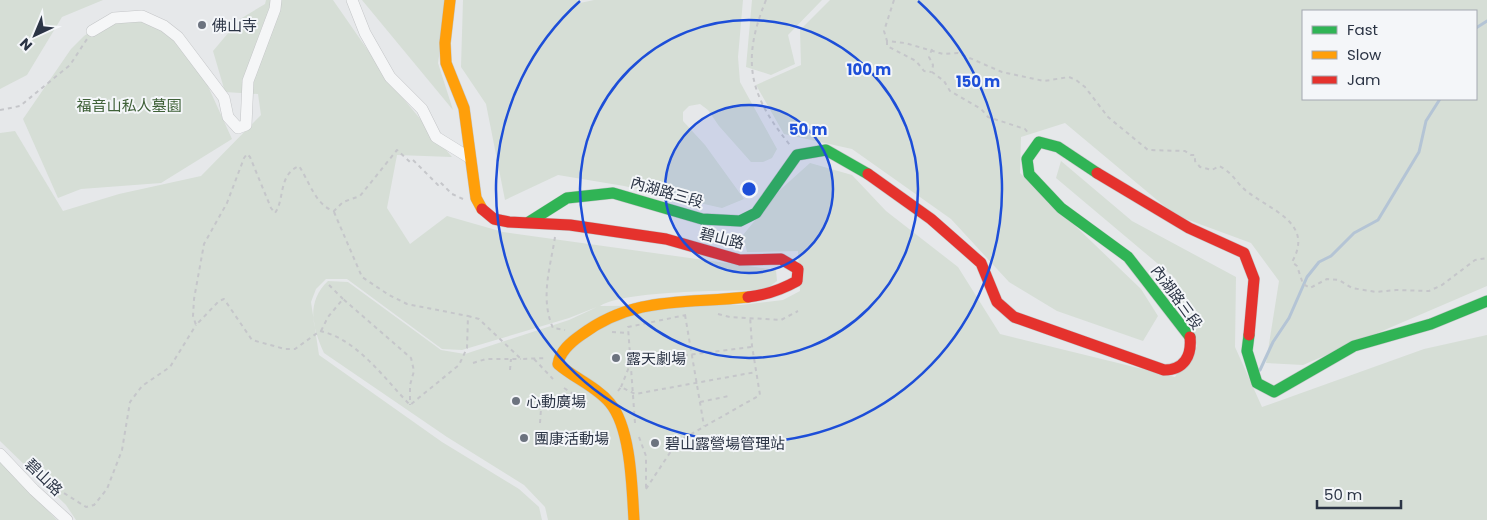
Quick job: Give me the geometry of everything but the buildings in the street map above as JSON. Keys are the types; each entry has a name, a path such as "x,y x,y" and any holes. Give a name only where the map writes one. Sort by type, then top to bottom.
{"street":[{"path":"92,31 114,18 142,16 164,26 178,37 224,98 228,117 238,128 246,125 248,81 275,9 276,0"},
{"path":"352,0 365,33 390,77 422,109 436,137 470,158"},
{"path":"450,0 445,43 446,63 464,108 476,198 482,209"},
{"path":"1038,142 1058,147 1107,180 1189,228 1244,252 1254,279 1247,351 1257,383 1274,392 1354,346 1431,324 1487,301"},
{"name":"內湖路三段","path":"529,222 567,198 613,192 702,219 740,221 756,213 798,155 826,150 867,173 930,220 981,263 997,302 1014,317 1164,370 1174,371 1182,367 1187,360 1192,345 1190,337 1128,257 1061,208 1028,174 1027,159 1038,142"},
{"name":"碧山路","path":"482,209 494,219 510,222 570,225 666,239 740,260 781,259 798,269 797,281 787,288 756,297 634,306 597,324 572,342 559,358"},
{"path":"559,358 558,364 567,373 609,402 620,421 634,520"},
{"name":"碧山路","path":"0,454 34,490 67,520"}],"path":[{"path":"766,0 756,24 752,58 754,86 769,120 798,155"},
{"path":"894,0 884,30 888,41 887,46 916,61 924,71 932,72 944,81 950,91 981,108 988,117 1025,129 1038,142"},
{"path":"0,110 20,106 70,65 92,31"},
{"path":"888,41 943,54 958,53 1002,72 1044,81 1069,78 1076,80 1085,87 1108,117 1148,150 1185,151 1191,156 1195,155 1195,161 1200,167 1212,170 1218,166 1231,172 1236,182 1249,193 1281,213 1294,227 1298,240 1296,255 1292,262 1297,266 1303,284 1310,288 1327,279 1338,280 1352,288 1376,292 1396,290 1430,291 1442,285 1475,260 1487,258"},
{"path":"932,50 930,57 933,65 932,72"},
{"path":"334,211 343,202 360,196 398,150 410,162 413,160 438,185 440,182 452,194 482,209"},
{"path":"196,325 193,316 194,300 204,244 227,203 247,154 250,156 271,208 275,212 280,191 293,169 299,166 319,201 327,209 334,211"},
{"path":"334,211 362,277 389,295 407,304 479,319 521,359"},
{"path":"555,237 545,293 549,318 553,328 568,330 564,336"},
{"path":"329,285 411,358 414,372 410,385 410,406"},
{"path":"34,490 33,473 86,507 94,504 107,489 122,450 130,402 142,386 170,367 196,325 218,301 224,299 252,340 285,349 295,349 320,331 328,316 343,299"},
{"path":"713,312 730,317 750,316 782,320 798,311"},
{"path":"635,427 628,327 694,314"},
{"path":"685,315 704,426"},
{"path":"410,406 459,364 467,348 468,316"},
{"path":"646,489 677,442 760,395 752,346 750,316"},
{"path":"320,331 331,334 370,360 410,406"},
{"path":"607,332 629,333"},
{"path":"631,362 752,346"},
{"path":"534,358 547,375 593,407"},
{"path":"473,364 486,359 559,358"},
{"path":"510,370 511,359"},
{"path":"609,402 621,387 631,362"},
{"path":"621,387 634,394 756,372"},
{"path":"700,402 728,396"},
{"path":"540,423 541,409"},
{"path":"638,434 646,456 646,497"}],"green space":[{"path":"0,0 103,0 62,17 27,75 0,89"},
{"path":"266,0 333,0 392,85 452,157 397,155 387,208 410,244 447,216 503,232 776,270 777,281 765,290 654,294 613,301 600,306 741,305 783,300 800,291 798,251 747,252 743,235 781,189 810,163 852,175 886,211 958,267 1000,334 1175,377 1197,346 1176,279 1056,178 1061,161 1132,221 1236,277 1235,347 1262,407 1424,349 1487,335 1487,520 548,520 545,507 524,485 447,437 324,353 316,334 319,355 442,442 519,489 539,507 542,520 76,520 66,505 0,441 0,133 15,131 63,211 119,194 201,176 261,115 258,94 225,92 213,51 240,19 265,4","holes":["326,279 347,279 442,349 462,350 569,318 597,307 569,320 465,354 441,350 348,282 328,281 316,297 313,315 311,302 316,289"]},
{"path":"362,0 447,0 438,63 453,110"},
{"path":"463,0 577,0 580,3 594,0 743,0 738,57 740,82 777,149 772,158 763,162 751,162 719,126 708,110 700,104 689,106 683,112 683,121 705,145 744,199 722,208 624,186 558,175 505,200 486,104 461,67"},
{"path":"752,0 822,0 788,35 795,64 771,75 746,67"},
{"path":"830,0 1487,0 1487,286 1303,365 1266,363 1279,281 1251,243 1175,215 1065,123 1021,137 1020,173 1141,289 1158,316 1143,341 1057,311 1009,282 951,219 852,149 784,134 756,85 801,65 800,30"},
{"name":"福音山私人墓園","path":"114,16 142,19 165,30 197,62 232,139 161,183 81,189 58,198 23,119 71,49 84,36"},
{"path":"0,461 57,520 0,520"}],"waterway":[{"path":"1477,27 1487,21"},
{"path":"1260,370 1273,342 1289,318 1307,277 1319,262 1331,256 1354,233 1378,220 1419,152 1426,121 1439,100"}],"traffic: fast":[{"path":"1097,173 1058,147 1039,142 1027,159 1029,174 1061,208 1128,257 1190,337"},
{"path":"529,222 567,198 613,193 702,219 740,221 756,213 797,155 826,150 868,174"},
{"path":"1249,335 1247,351 1257,383 1274,392 1354,346 1431,324 1487,301"}],"traffic: slow":[{"path":"450,0 445,43 446,63 464,108 476,198 482,209"},
{"path":"634,520 629,459 617,414 605,397 558,364 561,355 581,335 601,322 621,313 661,304 748,297"}],"traffic: jam":[{"path":"1097,173 1189,228 1244,253 1254,279 1249,335"},
{"path":"868,174 931,219 981,263 997,302 1014,317 1164,370 1177,368 1182,365 1190,350 1190,337"},
{"path":"482,209 494,219 509,222 570,225 666,239 740,260 781,259 798,269 797,281 773,292 748,297"}],"place":[{"name":"佛山寺","path":"202,25"},
{"name":"露天劇場","path":"616,358"},
{"name":"心動廣場","path":"516,401"},
{"name":"團康活動場","path":"524,438"},
{"name":"碧山露營場管理站","path":"655,443"}]}
